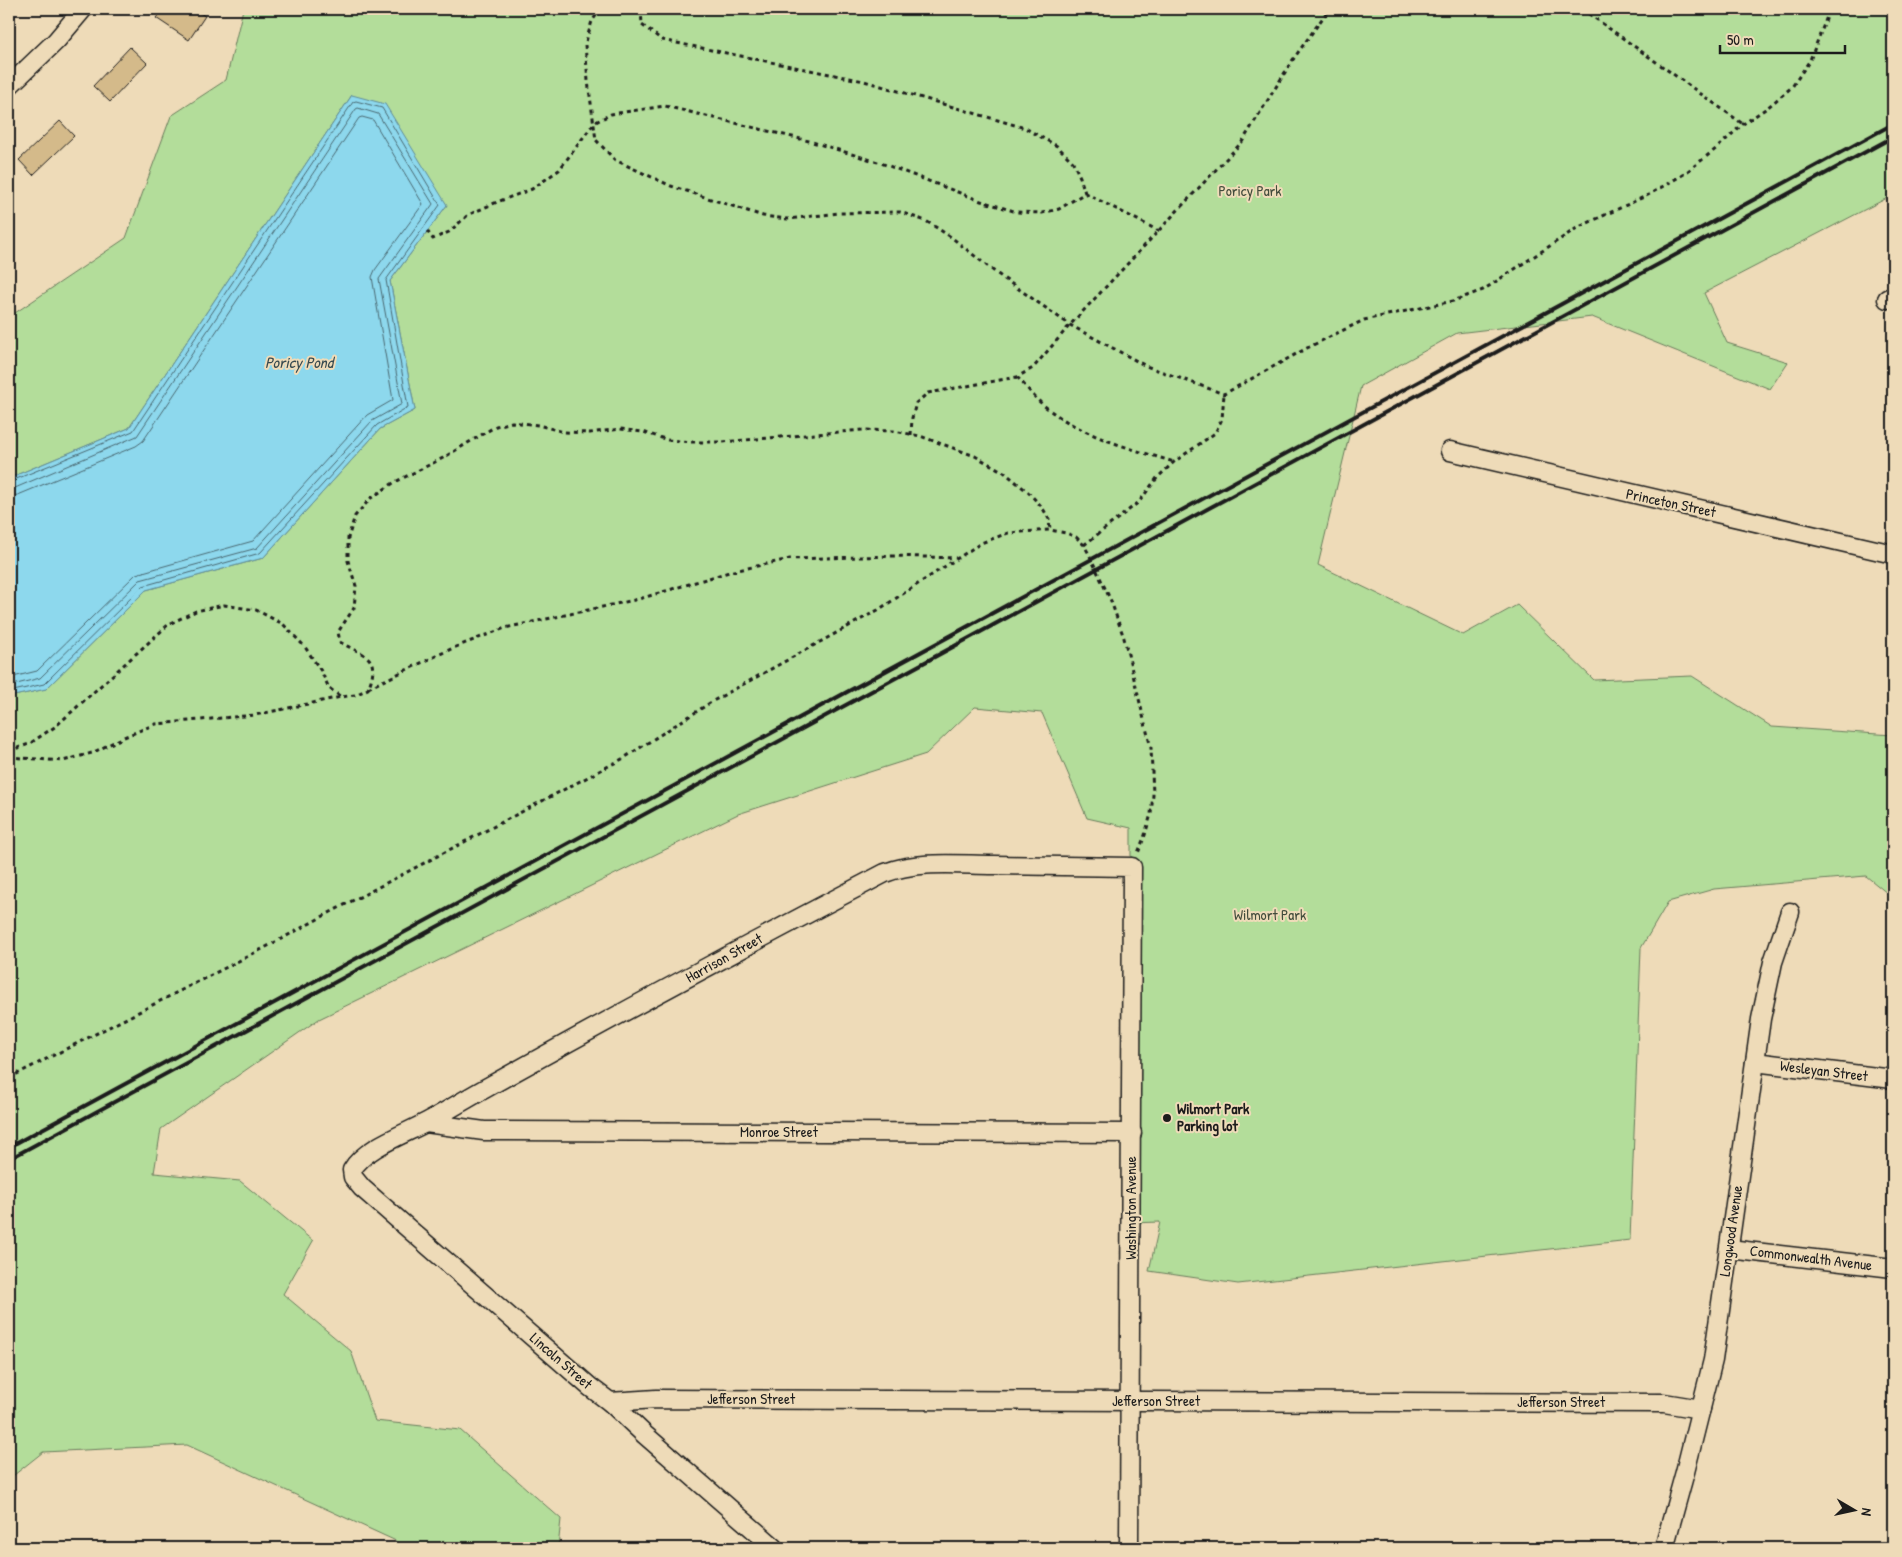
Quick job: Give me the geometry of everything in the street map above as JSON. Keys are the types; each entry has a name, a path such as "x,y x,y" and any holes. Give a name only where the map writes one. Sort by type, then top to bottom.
{"street":[{"path":"9,86 56,41 83,9"},
{"name":"Princeton Street","path":"1450,451 1893,554"},
{"name":"Harrison Street","path":"352,1170 360,1159 402,1134 426,1123 484,1089 774,931 898,868 963,865 1132,867"},
{"name":"Washington Avenue","path":"1129,1548 1132,867"},
{"name":"Longwood Avenue","path":"1664,1548 1713,1360 1761,1019 1773,962 1790,912"},
{"name":"Wesleyan Street","path":"1755,1062 1893,1079"},
{"name":"Monroe Street","path":"426,1123 484,1131 1132,1133"},
{"name":"Lincoln Street","path":"352,1170 353,1177 362,1188 590,1387 610,1402 645,1435 775,1548"},
{"name":"Commonwealth Avenue","path":"1728,1248 1893,1268"},
{"name":"Jefferson Street","path":"610,1402 656,1399 1664,1403 1701,1409"}],"path":[{"path":"601,9 592,21 585,45 588,81 596,140 615,160 671,186 763,216 788,219 839,213 900,212 926,221 951,237 996,273 1070,325 1146,366 1224,394 1307,348 1364,320 1453,301 1483,290 1577,228 1648,195 1684,174 1792,86 1810,60 1830,9"},
{"path":"641,9 642,25 662,40 864,81 1025,128 1057,146 1073,162 1085,193 1159,231"},
{"path":"910,434 916,403 928,393 1017,377 1033,368 1070,325 1242,142 1292,61 1329,9"},
{"path":"1582,9 1743,124"},
{"path":"427,231 433,239 450,232 468,215 496,202 532,189 559,170 594,123 611,114 665,106 809,141 1018,212 1042,213 1059,208 1085,193"},
{"path":"1017,377 1040,402 1068,422 1103,438 1174,462"},
{"path":"1084,545 1139,502 1157,478 1174,462 1214,433 1222,419 1224,394"},
{"path":"368,689 372,678 372,664 364,653 340,642 338,632 354,608 356,586 348,561 348,538 354,516 372,498 395,482 443,458 496,426 512,422 538,425 564,432 590,433 620,429 643,432 668,440 692,442 722,442 863,430 894,431 910,434 975,456 1004,472 1042,507 1049,519 1050,530"},
{"path":"9,1078 270,945 624,758 713,701 878,610 980,543 1008,533 1050,530 1076,537 1084,545 1098,572 1119,620 1151,748 1153,795 1151,814 1132,867"},
{"path":"9,757 63,761 92,753 156,724 255,715 355,694 453,648 505,628 639,599 737,570 790,559 895,556 956,558"},
{"path":"9,752 29,744 56,726 169,624 196,611 224,605 256,610 283,624 305,647 321,671 329,688 342,697"}],"green space":[{"path":"243,9 1893,9 1893,195 1704,293 1727,343 1788,362 1770,389 1592,317 1457,333 1361,386 1318,565 1463,635 1517,605 1594,680 1692,676 1772,727 1893,735 1893,898 1866,876 1714,889 1668,902 1641,948 1630,1240 1238,1284 1149,1271 1160,1222 1131,1223 1131,828 1087,818 1042,713 975,707 926,754 738,814 319,1019 161,1129 154,1173 240,1181 313,1241 283,1294 351,1351 375,1421 460,1430 561,1519 558,1548 396,1548 396,1541 187,1445 43,1452 9,1479 9,697 46,689 146,590 263,558 380,429 415,410 390,281 447,205 352,95 129,428 9,478 9,317 126,238 171,116 226,80"}],"water":[{"name":"Poricy Pond","path":"352,95 385,104 447,205 390,281 415,410 380,429 263,558 146,590 46,689 9,697 9,478 129,428"}],"building":[{"path":"163,9 193,9 205,16 189,40 156,18"},
{"path":"130,47 147,63 110,102 93,86"},
{"path":"60,121 74,136 33,175 19,160"}],"railway":[{"path":"9,1147 1893,124"},
{"path":"9,1159 1893,137"}],"place":[{"name":"Wilmort Park Parking lot","path":"1167,1118"}],"park label":[{"name":"Poricy Park","path":"1250,191"},
{"name":"Wilmort Park","path":"1270,915"}]}
